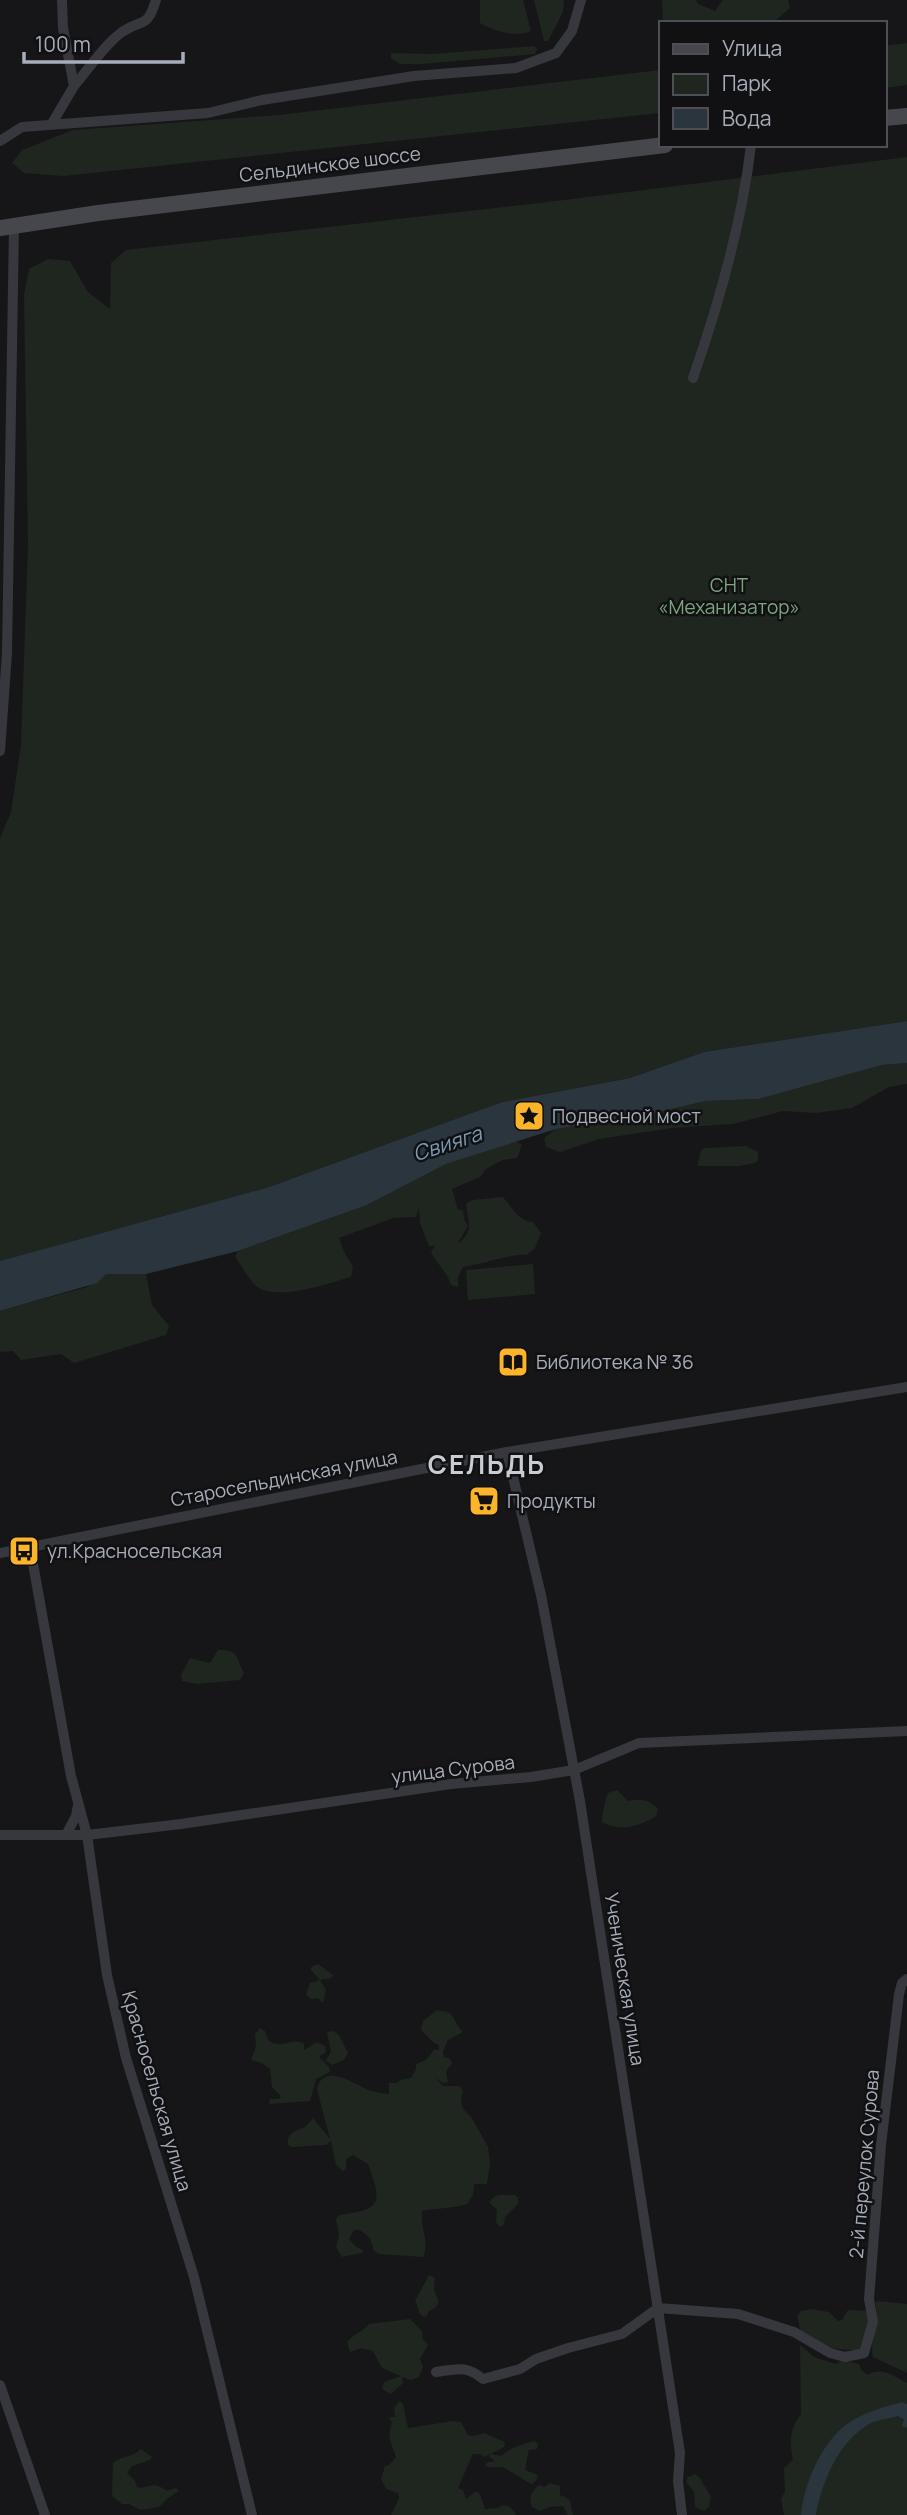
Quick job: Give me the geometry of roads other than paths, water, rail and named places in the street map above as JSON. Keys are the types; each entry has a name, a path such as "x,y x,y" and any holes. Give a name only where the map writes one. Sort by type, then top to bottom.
{"main road":[{"path":"886,118 907,116"},
{"name":"Сельдинское шоссе","path":"7,227 99,213 659,146"}],"street":[{"path":"62,0 62,28 74,86"},
{"path":"51,125 74,86 122,32 145,23 156,0"},
{"path":"0,141 22,127 208,113 274,98 414,76 516,68 556,54 572,31 580,0"},
{"path":"693,378 715,312 741,205 751,147"},
{"path":"0,751 7,653 7,227"},
{"name":"Старосельдинская улица","path":"0,1553 507,1452 907,1387"},
{"name":"Ученическая улица","path":"507,1452 541,1595 574,1770 680,2453 678,2481 682,2515"},
{"name":"Красносельская улица","path":"30,1547 71,1776 87,1835 107,1975 126,2058 194,2277 252,2515"},
{"name":"улица Сурова","path":"0,1835 87,1835 206,1821 451,1784 531,1777 574,1770 639,1743 907,1731"},
{"path":"66,1835 76,1816 79,1803"},
{"name":"2-й переулок Сурова","path":"658,2308 738,2314 794,2332 830,2353 845,2357 860,2356 864,2353 873,2322 869,2299 881,2145 899,1994 902,1983 907,1979"},
{"path":"436,2372 461,2368 473,2371 483,2379 520,2369 536,2359 568,2348 622,2334 658,2308"},
{"path":"0,2385 44,2515"}],"water":[{"name":"Свияга","path":"907,1021 907,1063 882,1065 758,1099 706,1101 645,1115 556,1129 446,1164 367,1205 238,1251 146,1274 106,1274 97,1283 0,1311 0,1261 269,1187 502,1102 630,1078 704,1052"},
{"path":"902,2402 907,2404 907,2428 902,2426 904,2420 898,2416 874,2422 860,2430 834,2463 816,2515 801,2515 810,2478 829,2442 847,2424 880,2408"}],"place":[{"name":"Подвесной мост","path":"529,1116"},
{"name":"Библиотека № 36","path":"513,1362"},
{"name":"Продукты","path":"484,1501"},
{"name":"ул.Красносельская","path":"24,1551"}],"district":[{"name":"СЕЛЬДЬ","path":"487,1464"}],"park label":[{"name":"СНТ «Механизатор»","path":"729,596"}]}
